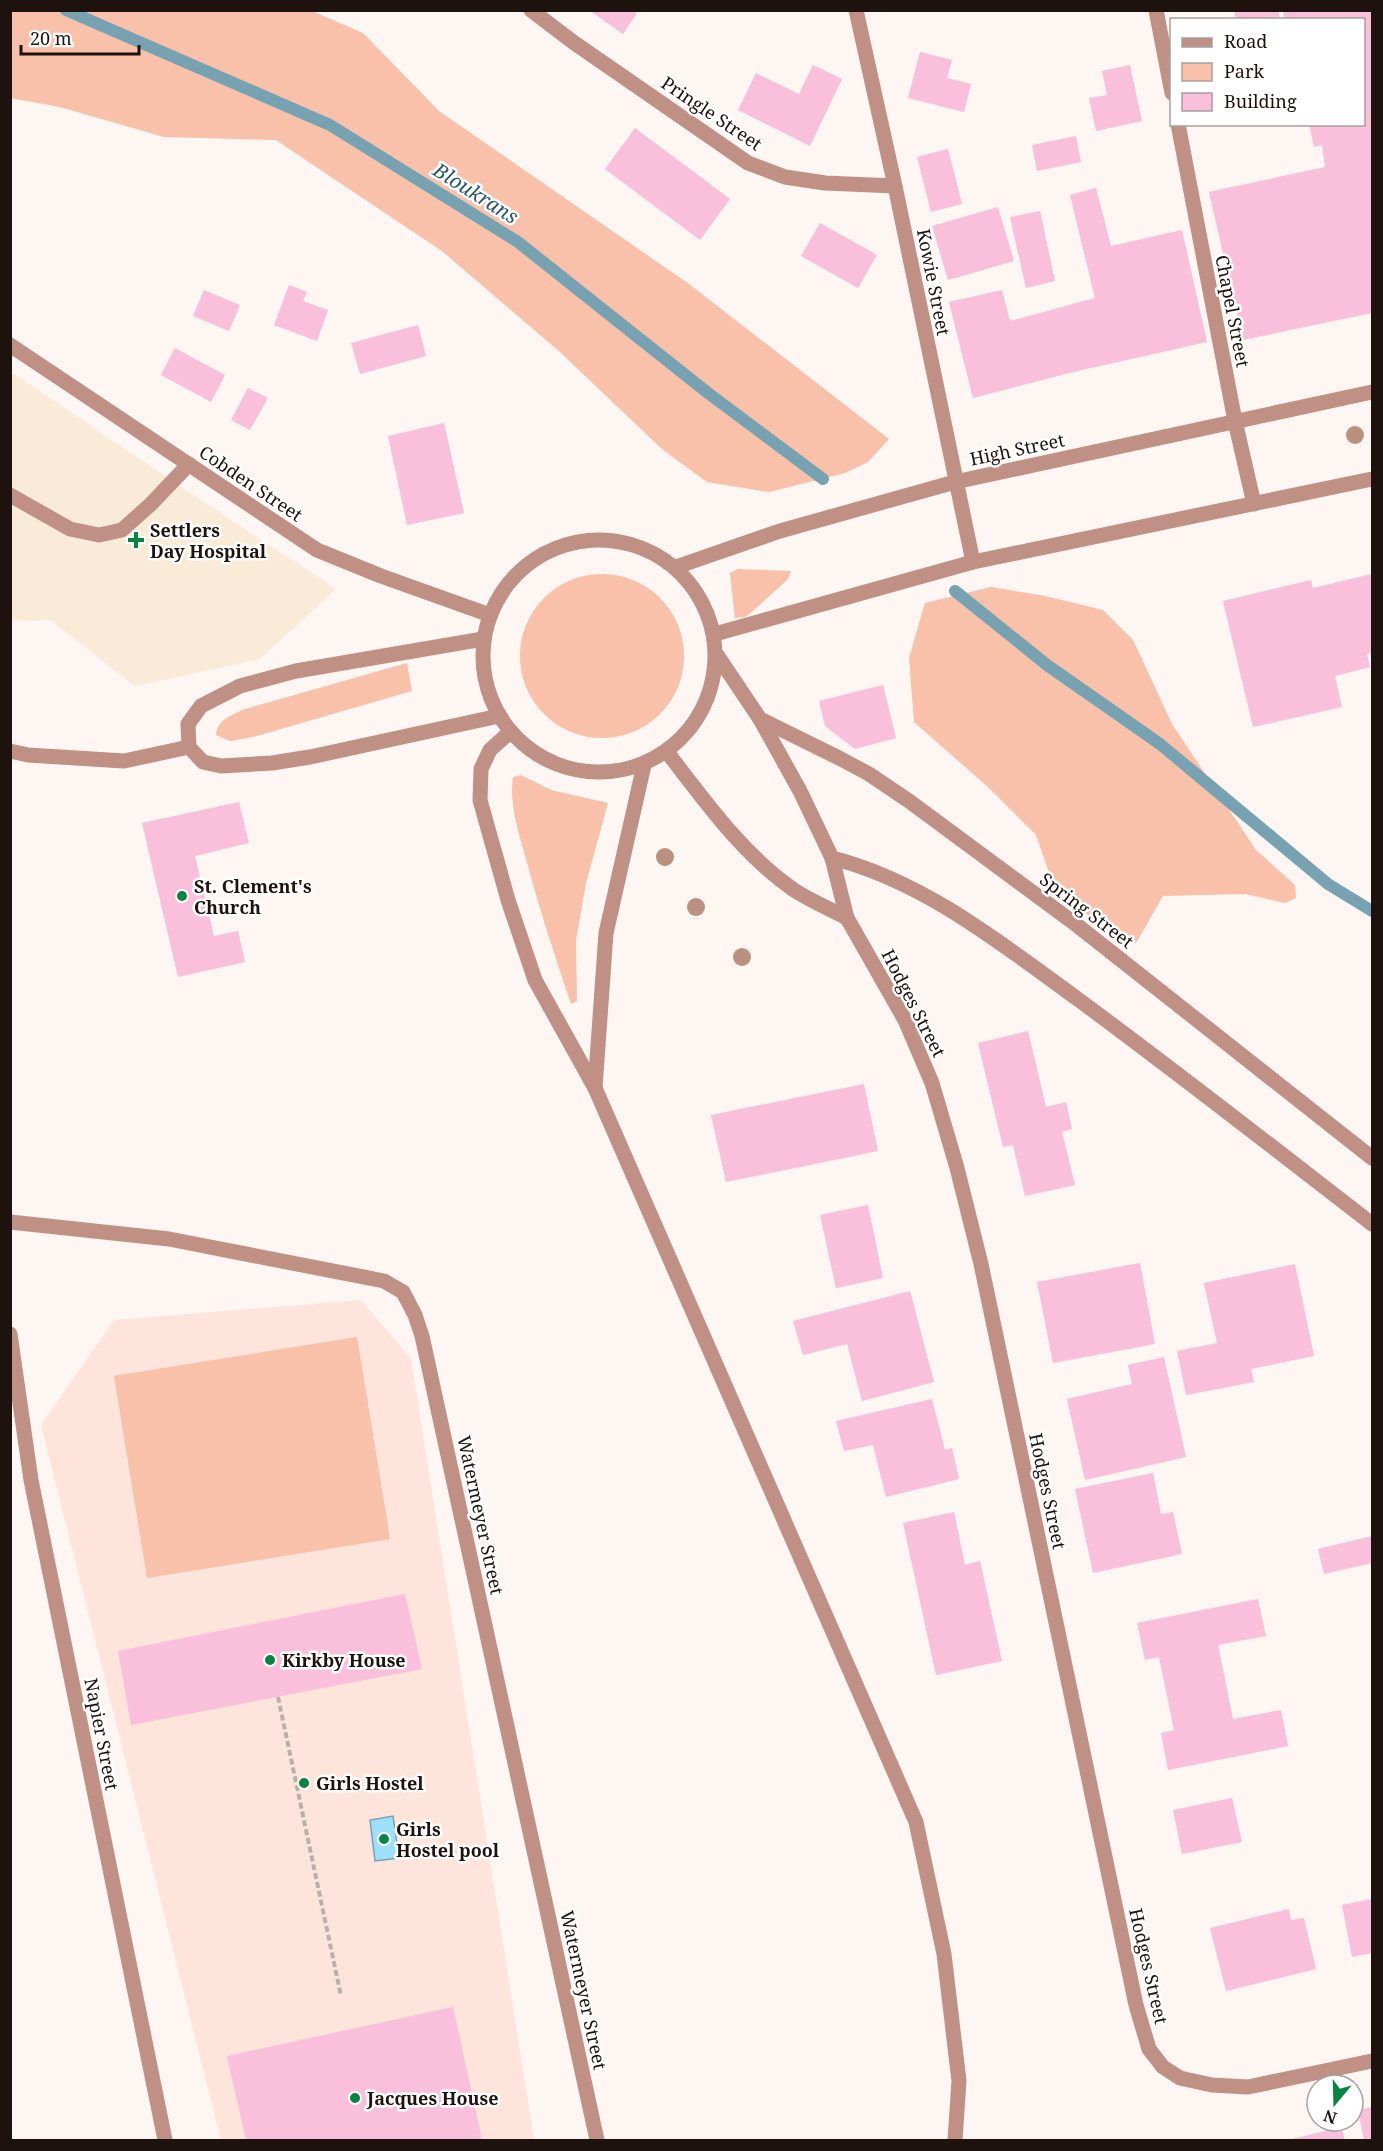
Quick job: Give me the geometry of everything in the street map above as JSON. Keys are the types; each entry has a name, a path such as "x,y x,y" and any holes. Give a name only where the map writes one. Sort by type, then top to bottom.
{"street":[{"name":"Pringle Street","path":"531,10 583,49 748,163 785,177 825,183 895,186"},
{"name":"Kowie Street","path":"856,10 973,562"},
{"path":"1156,10 1170,83"},
{"name":"Chapel Street","path":"1178,126 1234,421 1254,504"},
{"name":"Cobden Street","path":"10,345 317,550 381,576 490,615"},
{"name":"High Street","path":"676,567 780,531 955,483 1372,392"},
{"path":"10,495 70,529 99,535 122,530 151,504 189,464"},
{"path":"715,633 973,562 1372,479"},
{"path":"608,540 644,548 676,567 701,597 715,633 717,655 712,692 695,725 667,752 644,765 608,773 571,770 538,756 510,732 499,716 487,692 482,666 483,639 490,615 508,582 536,558 571,543 608,540"},
{"path":"483,639 296,671 240,687 201,706 188,724 189,747 203,762 221,766 272,763 310,757 499,716"},
{"name":"Hodges Street","path":"717,655 760,720 800,791 832,858 847,918 905,1020 932,1083 957,1168 981,1264 1136,2005 1149,2049 1163,2067 1180,2078 1212,2085 1248,2087 1372,2061"},
{"name":"Spring Street","path":"760,720 869,774 909,801 1078,926 1372,1158"},
{"path":"510,732 490,750 481,769 480,800 508,900 535,980 595,1088 915,1822 944,1954 959,2081 955,2140"},
{"path":"10,751 28,755 124,761 189,747"},
{"path":"667,752 725,827 742,845 795,890 847,918"},
{"path":"595,1088 606,933 644,765"},
{"path":"832,858 863,865 910,887 1003,945 1161,1060 1372,1224"},
{"name":"Watermeyer Street","path":"10,1222 169,1239 384,1281 402,1292 423,1336 597,2140"},
{"name":"Napier Street","path":"10,1334 31,1480 165,2140"}],"path":[{"path":"278,1697 340,1996"}],"shaded area":[{"name":"Settlers Day Hospital","path":"10,371 336,589 260,659 135,686 50,620 11,621"},
{"name":"Girls Hostel","path":"361,1300 411,1359 534,2140 221,2140 41,1425 114,1320"}],"green space":[{"path":"10,11 312,11 363,33 439,111 689,284 889,439 868,462 845,473 769,492 707,482 662,449 560,352 442,251 276,140 164,137 60,107 11,98"},
{"path":"738,569 791,571 788,579 753,611 745,617 735,618 730,573"},
{"path":"602,574 633,581 660,598 677,625 684,656 677,687 660,714 633,731 602,738 571,731 544,714 527,687 520,656 527,625 544,598 571,581"},
{"path":"991,587 1045,596 1103,610 1133,640 1172,724 1256,850 1295,885 1296,898 1285,903 1245,894 1163,896 1136,943 1119,945 1052,881 1036,835 988,787 914,722 909,658 925,603"},
{"path":"407,663 412,691 253,737 230,741 216,735 222,722 242,710"},
{"path":"521,775 551,790 608,803 586,883 576,940 577,1001 571,1004 536,896 515,818 512,798 513,777"},
{"path":"357,1337 390,1539 147,1578 114,1376"}],"water":[{"name":"Girls Hostel pool","path":"393,1816 399,1858 375,1861 370,1820"}],"building":[{"path":"589,10 632,10 637,13 623,34"},
{"path":"1234,10 1278,10 1280,17 1276,18 1236,18"},
{"path":"1283,10 1372,10 1372,313 1243,340 1209,192 1325,167 1322,145 1314,147 1309,126 1365,126 1365,18 1285,18"},
{"path":"920,52 952,60 947,78 971,84 964,112 908,98"},
{"path":"813,65 842,79 810,146 738,110 756,73 799,94"},
{"path":"1130,65 1142,121 1096,131 1089,98 1107,95 1102,71"},
{"path":"635,128 730,199 700,240 605,169"},
{"path":"1076,136 1081,162 1037,171 1032,145"},
{"path":"948,149 962,204 931,212 917,157"},
{"path":"1096,188 1111,246 1182,230 1207,342 1073,372 973,398 949,302 1002,290 1010,321 1095,298 1070,195"},
{"path":"998,207 1014,261 948,280 932,226"},
{"path":"1040,211 1055,281 1026,288 1010,217"},
{"path":"820,223 877,255 858,288 801,256"},
{"path":"289,285 307,292 303,301 328,310 317,341 274,325"},
{"path":"204,290 240,305 229,331 193,316"},
{"path":"418,325 426,356 360,374 351,343"},
{"path":"175,348 225,375 211,402 161,375"},
{"path":"248,388 268,398 250,430 231,420"},
{"path":"444,423 464,513 407,525 388,436"},
{"path":"1372,574 1372,653 1367,654 1370,667 1335,676 1342,707 1253,727 1223,601 1311,580 1313,588"},
{"path":"883,685 896,738 855,749 825,726 819,701"},
{"name":"St. Clement's Church","path":"239,802 249,843 195,856 214,936 238,931 245,962 178,977 142,823"},
{"path":"1028,1031 1046,1107 1066,1102 1072,1129 1062,1132 1075,1185 1025,1196 1013,1145 1003,1147 978,1043"},
{"path":"864,1084 878,1151 726,1182 711,1115"},
{"path":"868,1205 883,1278 836,1288 820,1215"},
{"path":"1140,1263 1155,1344 1053,1363 1037,1282"},
{"path":"1295,1264 1314,1356 1251,1369 1254,1382 1186,1395 1177,1351 1217,1343 1204,1283"},
{"path":"910,1291 934,1382 862,1401 847,1344 803,1355 793,1321"},
{"path":"1164,1357 1186,1457 1085,1480 1067,1399 1132,1384 1128,1365"},
{"path":"932,1399 945,1450 952,1448 959,1479 886,1497 873,1445 844,1451 836,1421"},
{"path":"1153,1473 1161,1514 1173,1512 1182,1554 1093,1573 1075,1489"},
{"path":"954,1512 965,1565 980,1561 1002,1661 936,1675 903,1523"},
{"path":"1372,1536 1372,1563 1324,1574 1318,1549"},
{"name":"Kirkby House","path":"405,1594 422,1669 131,1725 118,1651"},
{"path":"1258,1599 1266,1636 1218,1645 1233,1719 1281,1710 1288,1746 1168,1770 1161,1733 1174,1730 1159,1657 1145,1660 1137,1623"},
{"path":"1232,1798 1242,1842 1182,1854 1173,1810"},
{"path":"1372,1899 1372,1953 1352,1957 1342,1905"},
{"path":"1289,1909 1291,1920 1304,1918 1316,1969 1226,1991 1210,1928"},
{"name":"Jacques House","path":"453,2007 482,2140 246,2140 227,2056"},
{"path":"1372,2107 1372,2140 1364,2140 1365,2108"},
{"path":"1317,2133 1343,2133 1345,2140 1288,2140"}],"waterway":[{"name":"Bloukrans","path":"66,10 330,125 518,242 708,393 823,479"},
{"path":"955,591 1047,665 1160,744 1328,884 1372,911"}],"place":[{"name":"Settlers Day Hospital","path":"136,540"},
{"name":"St. Clement's Church","path":"182,896"},
{"name":"Kirkby House","path":"270,1660"},
{"name":"Girls Hostel","path":"304,1783"},
{"name":"Girls Hostel pool","path":"384,1839"},
{"name":"Jacques House","path":"355,2098"}]}
